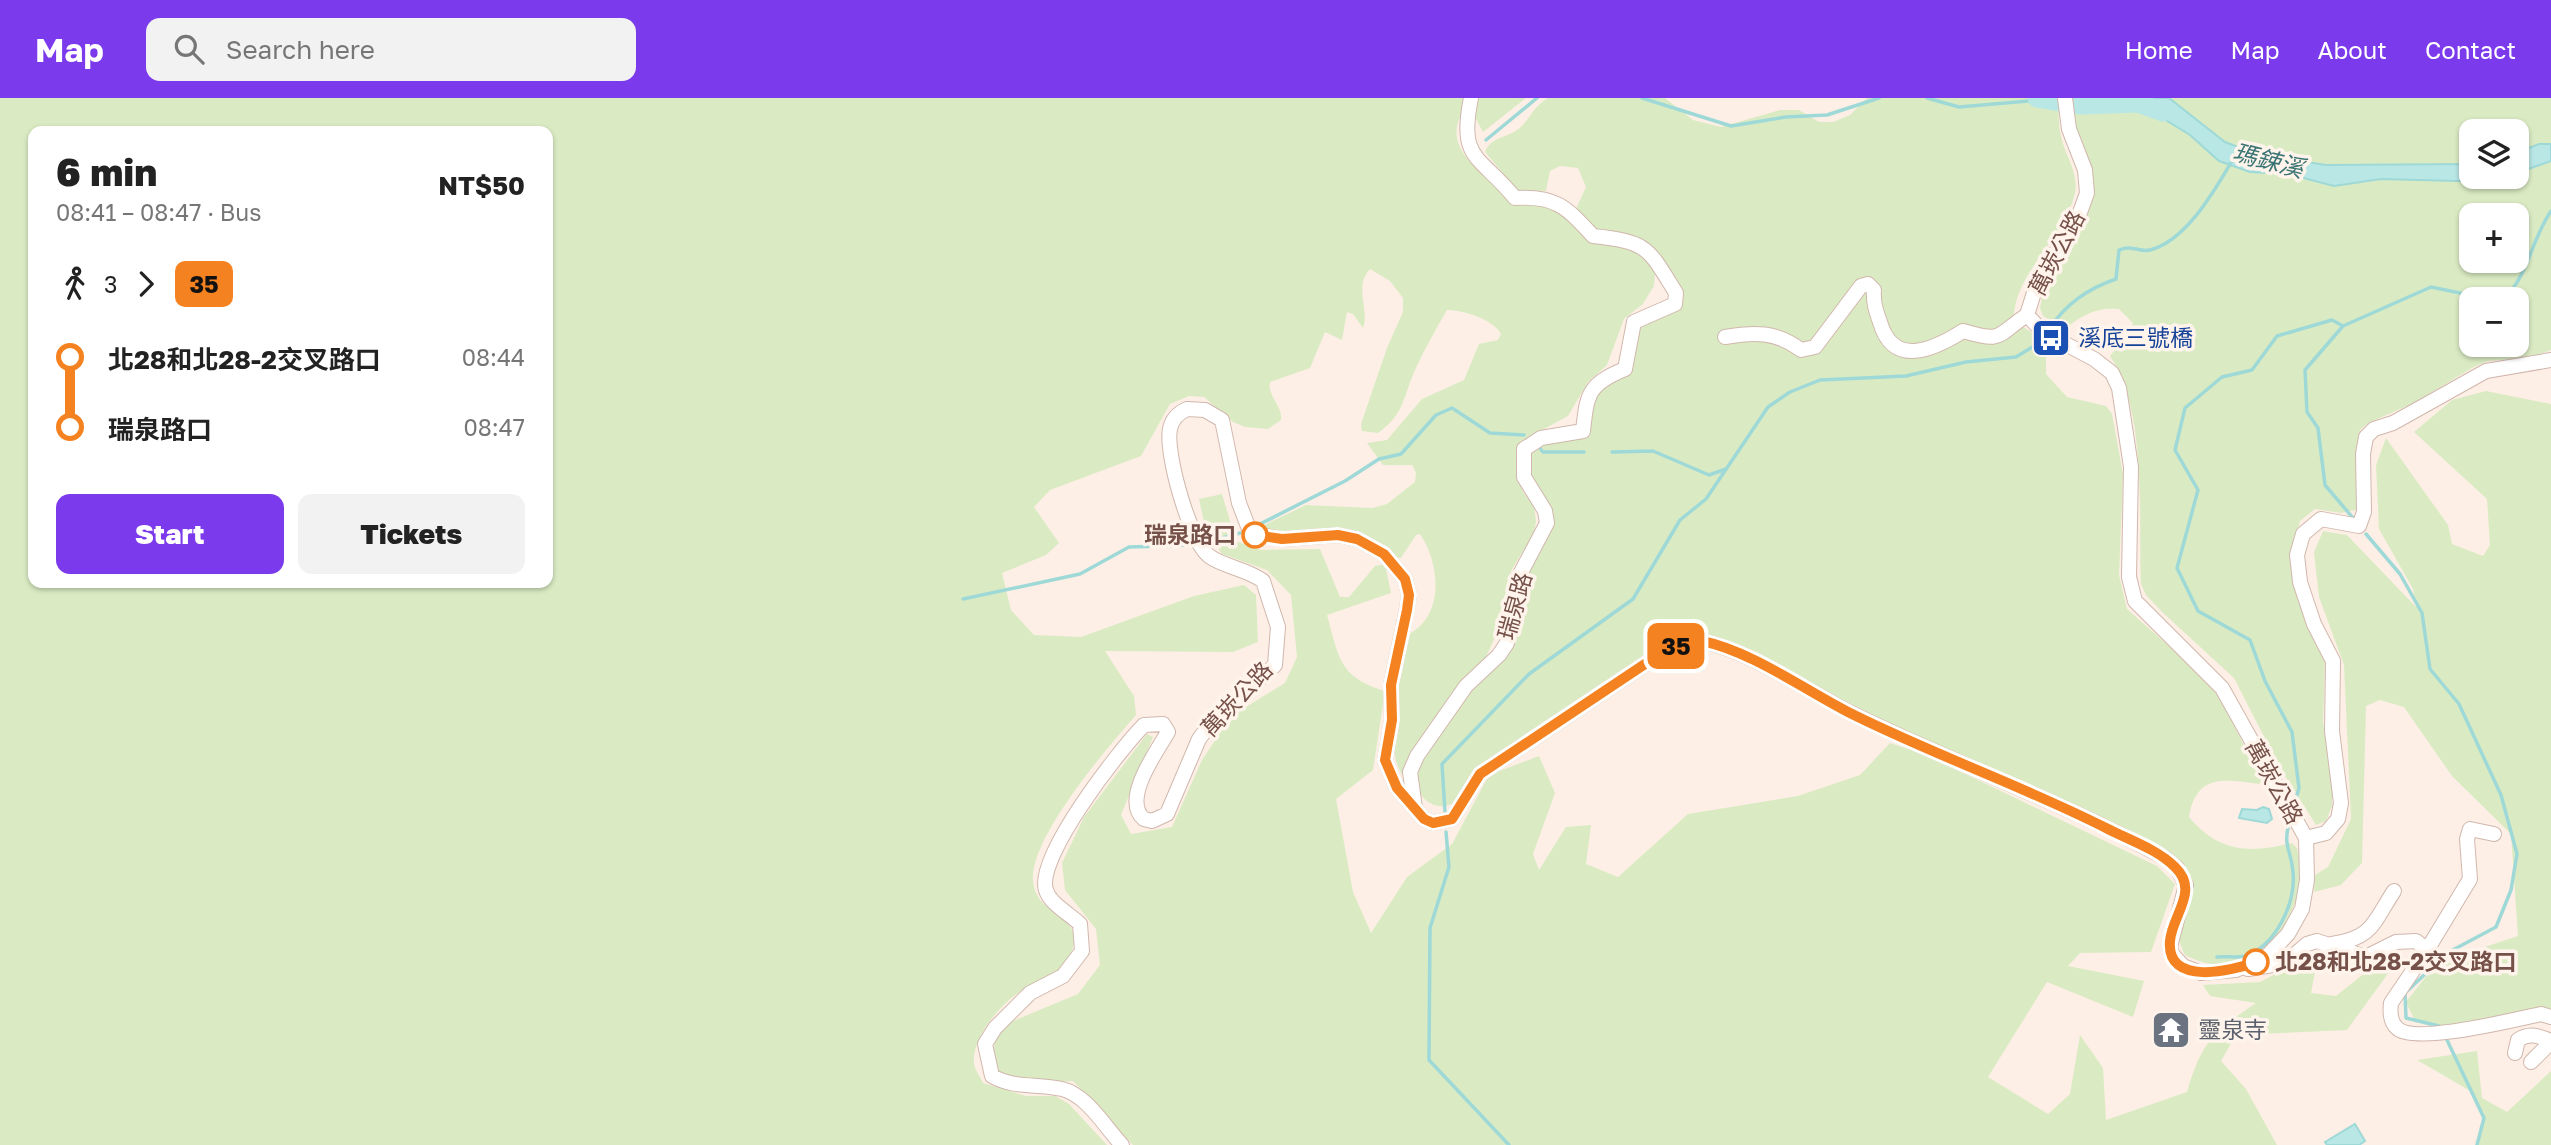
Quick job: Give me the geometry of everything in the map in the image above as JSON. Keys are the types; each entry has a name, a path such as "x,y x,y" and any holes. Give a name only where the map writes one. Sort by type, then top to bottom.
{"street":[{"name":"瑞泉路","path":"1415,809 1410,772 1417,756 1466,686 1499,655 1507,643 1517,580 1547,523 1545,511 1524,477 1524,449 1541,438 1565,437 1583,431 1587,400 1595,384 1625,369 1634,322 1675,304 1676,293 1649,249 1628,239 1593,236 1570,211 1552,200 1536,196 1515,198 1477,159 1467,142 1471,98"},
{"name":"萬崁公路","path":"1122,1145 1076,1095 1063,1089 1020,1087 992,1076 985,1044 995,1028 1030,993 1063,976 1082,951 1080,924 1050,899 1044,881 1049,862 1096,782 1144,725 1163,724 1168,732 1143,776 1136,802 1140,816 1144,819 1161,818 1167,814 1199,739 1208,727 1275,665 1278,627 1263,581 1210,556 1200,545 1169,452 1170,426 1180,412 1199,409 1222,420 1240,503 1249,529 1255,534 1282,539 1338,535 1357,539 1384,554 1405,579 1409,595 1391,685 1392,720 1385,760 1397,788 1415,809 1433,823 1452,819 1480,774 1663,652 1686,641 1702,641 1800,683 1861,718 2052,802 2165,858 2183,876 2186,890 2170,939 2172,954 2188,970 2201,973 2236,970 2268,955 2295,923 2302,909 2307,880 2306,838 2222,688 2135,601 2129,577 2131,467 2119,388 2112,373 2094,359 2048,335 2026,315 2038,280 2078,218 2087,193 2085,170 2069,130 2064,98"},
{"path":"1725,337 1757,331 1786,339 1801,350 1815,347 1861,286 1868,284 1874,290 1873,300 1885,339 1896,349 1910,351 1935,347 1963,331 2000,338 2026,315"},
{"path":"2306,838 2326,833 2338,819 2342,803 2332,731 2333,661 2314,624 2300,582 2297,555 2303,534 2320,519 2359,526 2364,512 2366,437 2374,429 2393,423 2486,371 2551,359"},
{"path":"2494,834 2470,829 2466,839 2470,879 2391,1003 2389,1012 2397,1028 2406,1033 2463,1031 2541,1014 2551,1017"},
{"path":"2332,944 2356,940 2366,933 2393,891"},
{"path":"2236,970 2286,963 2307,944 2317,941 2366,957 2396,942 2416,941 2427,950"},
{"path":"2515,1053 2518,1040 2523,1036 2540,1036 2551,1042 2531,1062"}],"green space":[{"path":"0,98 1526,98 1483,132 1476,119 1459,119 1457,136 1462,151 1473,165 1506,187 1579,221 1650,260 1655,273 1654,286 1643,304 1624,319 1607,365 1588,382 1568,416 1520,442 1516,458 1518,471 1523,492 1534,507 1534,533 1511,571 1506,613 1486,657 1459,686 1419,740 1404,777 1397,765 1392,729 1399,668 1405,636 1418,628 1427,617 1435,590 1432,561 1420,534 1416,535 1401,558 1358,535 1322,532 1262,535 1260,527 1306,505 1372,508 1387,504 1415,482 1416,473 1412,465 1383,465 1367,443 1387,440 1422,399 1464,380 1479,344 1498,340 1501,334 1485,320 1447,310 1419,361 1399,411 1378,433 1362,431 1361,424 1387,348 1403,312 1403,298 1390,281 1370,269 1365,276 1362,290 1365,313 1363,328 1353,314 1347,312 1342,340 1325,332 1310,368 1270,382 1281,420 1268,429 1245,427 1233,422 1204,397 1189,396 1170,404 1141,456 1050,490 1034,507 1059,543 1046,555 1002,573 1011,610 1034,635 1081,637 1194,596 1244,585 1256,595 1258,642 1233,652 1105,651 1134,696 1136,715 1090,770 1056,818 1043,841 1035,863 1033,881 1036,894 1043,903 1068,924 1073,932 1074,943 1069,958 1061,969 1026,988 999,1010 983,1031 974,1053 974,1064 983,1083 1026,1096 1055,1096 1069,1104 1107,1145 0,1145"},
{"path":"1548,98 1665,98 1693,120 1721,127 1780,110 1799,110 1819,122 1833,122 1850,115 1867,98 2058,98 2060,131 2075,178 2075,193 2062,225 2024,282 2014,314 2023,327 2046,341 2046,374 2067,397 2106,406 2112,414 2123,474 2119,575 2127,609 2213,685 2262,780 2259,784 2223,781 2205,786 2198,793 2189,817 2200,829 2223,844 2249,849 2292,843 2297,848 2301,877 2298,897 2282,928 2261,953 2234,964 2218,965 2185,955 2180,943 2180,932 2190,886 2186,872 2176,857 2043,791 1686,635 1655,651 1484,764 1454,803 1445,806 1432,804 1419,790 1418,771 1427,749 1462,701 1499,662 1515,637 1525,579 1549,529 1528,475 1528,451 1540,442 1571,439 1601,387 1612,380 1642,327 1675,309 1681,289 1648,245 1628,237 1594,232 1575,211 1586,187 1578,168 1560,166 1550,171 1546,191 1517,190 1485,152 1495,141 1521,126"},
{"path":"2075,98 2147,98 2139,102 2190,135 2219,161 2250,172 2288,174 2334,186 2381,179 2459,180 2459,189 2529,189 2529,169 2551,161 2551,350 2532,357 2488,361 2414,403 2368,423 2360,430 2358,438 2356,510 2341,513 2315,509 2300,521 2295,541 2325,658 2323,722 2332,775 2332,806 2326,821 2316,825 2280,768 2234,678 2161,611 2146,595 2141,584 2136,436 2122,379 2110,356 2131,330 2133,323 2119,309 2103,309 2078,319 2065,328 2043,316 2040,308 2043,292 2091,193 2072,118"},
{"path":"2169,98 2551,98 2551,144 2539,144 2529,148 2529,119 2459,119 2459,164 2348,166 2286,160 2256,154 2228,143"},
{"path":"2486,391 2551,404 2551,1016 2454,1033 2415,1021 2406,1002 2428,974 2445,960 2518,936 2511,834 2452,776 2404,707 2380,700 2366,706 2362,863 2341,885 2314,892 2315,875 2328,867 2351,819 2344,665 2319,597 2314,552 2323,531 2347,535 2416,607 2413,589 2379,529 2376,465 2386,438 2448,525 2452,544 2483,556 2490,545 2487,499 2414,432 2452,400"},
{"path":"1222,494 1236,541 1260,550 1320,549 1340,597 1349,597 1375,566 1385,564 1391,593 1327,615 1343,664 1358,679 1385,691 1373,770 1336,799 1353,892 1371,933 1407,877 1452,844 1489,775 1539,756 1555,793 1533,854 1539,870 1566,827 1591,825 1586,864 1618,877 1688,814 1798,796 1860,775 1890,743 1926,755 2157,866 2175,884 2151,952 2080,953 2068,966 2144,981 2133,1017 2047,982 1988,1077 2048,1114 2070,1094 2080,1035 2103,1068 2106,1120 2187,1092 2198,1061 2211,1039 2256,1003 2210,996 2203,985 2260,982 2319,951 2311,993 2336,996 2381,960 2395,964 2347,1030 2236,1035 2221,1061 2246,1089 2277,1145 1133,1145 1073,1081 1004,1084 992,1070 995,1038 1013,1021 1078,994 1100,965 1096,929 1065,890 1062,863 1084,817 1147,734 1153,737 1121,815 1131,834 1172,827 1202,760 1231,716 1285,683 1297,657 1291,595 1267,570 1222,554 1205,527 1199,499"},
{"path":"2477,1051 2482,1098 2507,1112 2551,1071 2551,1145 2475,1145 2484,1123 2472,1092 2417,1060"}],"water":[{"name":"瑪鋉溪","path":"2147,98 2169,98 2225,142 2256,154 2326,165 2459,164 2459,181 2381,179 2334,186 2288,174 2250,172 2219,161 2190,135 2138,103"},
{"path":"2539,144 2551,144 2551,161 2529,169 2529,148"},
{"path":"2263,807 2269,809 2272,819 2267,823 2239,818 2242,809 2257,810"},
{"path":"2355,1124 2365,1141 2359,1145 2327,1145 2325,1142"}],"waterway":[{"path":"1486,140 1537,98"},
{"path":"1642,98 1731,126 1786,117 1827,115 1879,98"},
{"path":"1927,98 1959,107 2039,100"},
{"name":"瑪鋉溪","path":"2037,98 2081,105 2138,103 2163,112"},
{"path":"2049,329 2078,298 2116,279 2119,250 2150,250 2163,245 2187,226 2232,161"},
{"path":"2514,287 2551,211"},
{"path":"2294,806 2299,788 2292,732 2265,681 2250,640 2198,611 2177,568 2198,490 2175,450 2185,408 2222,377 2252,370 2277,336 2332,320 2343,326 2431,287 2459,293"},
{"path":"2343,326 2305,370 2307,412 2318,428 2325,485 2353,518"},
{"path":"1445,812 1442,764 1529,674 1633,599 1680,520 1706,499 1768,407 1790,392 1820,380 1906,376 1966,362 2016,357 2039,343 2044,335"},
{"path":"1258,525 1345,481 1379,459 1401,454 1436,415 1452,408 1490,433 1524,435"},
{"path":"1538,446 1543,452 1584,452"},
{"path":"1612,452 1653,451 1709,475 1726,469"},
{"path":"1209,542 1240,533"},
{"path":"2366,534 2400,574 2422,613 2430,669 2459,704 2501,795 2517,854 2511,890 2496,927 2449,952"},
{"path":"963,599 1080,574 1129,547 1190,545"},
{"path":"2217,957 2242,957 2256,951 2275,933 2282,922 2293,884 2287,842 2290,820"},
{"path":"1446,832 1449,867 1430,928 1429,1060 1509,1145"},
{"path":"2439,1026 2406,1018 2405,993 2441,959"},
{"path":"2447,1040 2484,1118 2477,1145"}],"bus line":[{"name":"35","path":"1255,535 1282,539 1338,535 1357,539 1384,554 1405,579 1409,595 1391,685 1392,720 1385,760 1397,788 1424,819 1433,823 1452,819 1480,774 1582,704 1663,652 1686,641 1702,641 1800,683 1850,713 2052,802 2165,858 2177,868 2186,885 2184,902 2170,939 2172,954 2177,961 2188,970 2201,973 2236,970 2256,962"}],"place":[{"name":"溪底三號橋","path":"2051,338"},
{"name":"瑞泉路口","path":"1255,535"},
{"name":"北28和北28-2交叉路口","path":"2256,962"},
{"name":"靈泉寺","path":"2171,1030"}]}
